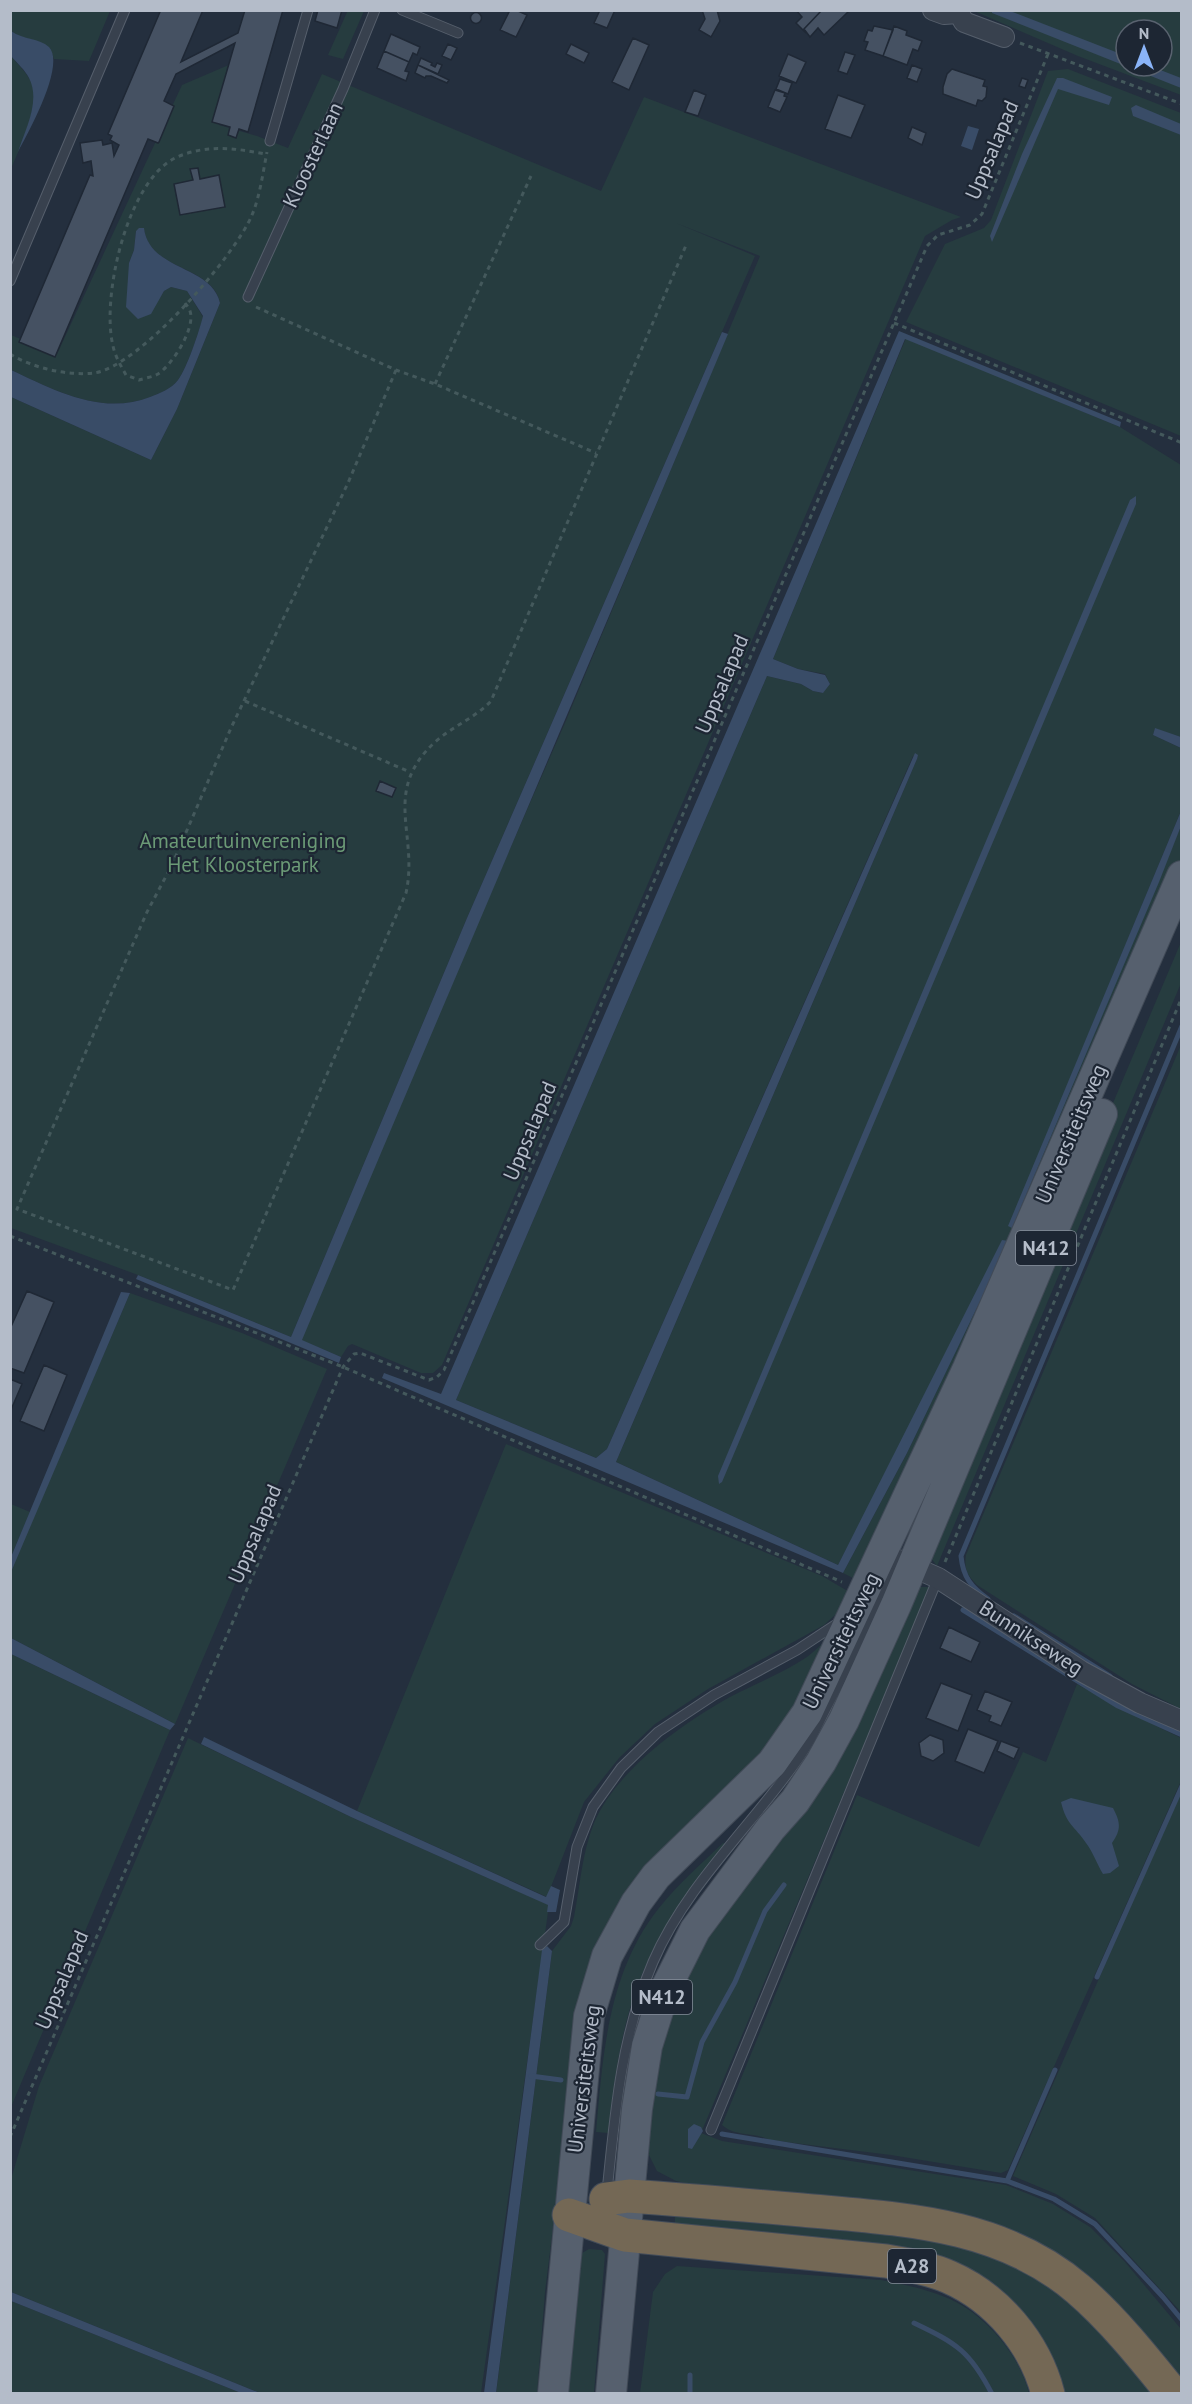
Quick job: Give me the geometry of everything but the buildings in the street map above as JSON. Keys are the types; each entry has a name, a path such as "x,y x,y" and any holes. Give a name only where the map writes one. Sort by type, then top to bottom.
{"highway":[{"name":"A28","path":"569,2216 618,2211 918,2221 956,2228 995,2240 1034,2260 1078,2289 1138,2351 1173,2394"},
{"name":"A28","path":"618,2211 919,2267 949,2277 980,2294 1003,2315 1036,2359 1048,2394"}],"main road":[{"name":"Universiteitsweg","path":"907,1562 1038,1210 1182,876"},
{"name":"Universiteitsweg","path":"553,2394 589,2016 614,1940 636,1903 656,1876 772,1763 807,1713 875,1596 907,1562 1182,930"},
{"name":"Universiteitsweg","path":"611,2394 618,2211 641,2078 655,2017 679,1958 708,1912 771,1828 795,1802 821,1762 851,1706 875,1596"}],"street":[{"path":"933,10 944,14 958,12 964,22 1004,37"},
{"name":"Bunnikseweg","path":"907,1562 1081,1671 1140,1703 1182,1721"}],"lane":[{"path":"10,281 125,10"},
{"path":"270,141 309,10"},
{"name":"Kloosterlaan","path":"248,297 343,89 375,10"},
{"path":"402,10 458,33"},
{"path":"1154,967 1182,902"},
{"name":"Universiteitsweg","path":"1019,1284 1093,1110"},
{"path":"711,2130 907,1562"},
{"path":"540,1945 564,1922 577,1846 593,1807 621,1768 658,1732 714,1695 833,1628 846,1614 875,1596"}],"path":[{"path":"1004,37 1182,104"},
{"name":"Uppsalapad","path":"10,2137 343,1367 354,1354 360,1353 429,1380 437,1377 444,1370 927,246 938,235 970,225 982,214 1048,54"},
{"path":"10,354 40,367 69,373 96,373 120,362 154,338 224,260 253,213 270,141"},
{"path":"185,303 191,313 190,327 183,344 172,360 158,374 139,380 126,375 113,346 110,295 115,266 136,204 153,177 174,158 204,149 232,148 267,155"},
{"path":"435,384 531,176"},
{"path":"396,370 348,483 231,728 172,865 147,912 16,1209 233,1290 406,893 411,873 404,822 405,790 410,772 434,743 457,725 478,714 491,701 687,243"},
{"path":"248,297 258,308 396,370 435,384 596,453"},
{"path":"894,323 1182,443"},
{"path":"245,701 410,772"},
{"path":"907,1562 1182,997"},
{"path":"10,1236 343,1367 875,1596"}],"green space":[{"path":"348,10 364,11 343,59 328,55"},
{"path":"11,11 110,11 89,61 54,59 51,51 42,43 11,31"},
{"path":"974,11 1181,11 1181,95 1136,78 1174,78 1174,18 1114,18 1114,70"},
{"path":"11,56 28,76 33,86 34,100 30,120 11,169"},
{"name":"Amateurtuinvereniging Het Kloosterpark","path":"238,61 219,125 288,148 322,74 601,191 644,97 961,217 925,236 442,1365 433,1373 421,1373 352,1344 341,1357 301,1340 477,924 565,723 760,256 676,223 755,256 467,918 291,1337 138,1275 11,1228 11,397 151,460 177,409 220,303 215,291 206,281 157,253 148,243 144,229 136,231 134,250 129,263 159,299 164,291 171,287 187,291 203,317 189,359 178,380 172,386 150,397 132,402 114,404 79,398 11,370 11,335 57,354 182,85"},
{"path":"1068,69 1181,113 1181,436 906,322 945,244 984,228 991,220 1048,71"},
{"path":"906,338 1120,427 1181,465 1181,737 1155,729 1153,735 1181,748 1181,811 1009,1226 1181,826 1181,865 859,1581 843,1573 907,1453 1008,1242 838,1565 616,1462 917,759 913,756 607,1449 596,1458 456,1400 767,676 801,684 822,693 830,684 825,674 798,669 773,659"},
{"path":"1181,942 1181,983 937,1566 931,1558 931,1534"},
{"path":"1181,1045 1182,1709 1132,1684 977,1585 969,1575 965,1564 966,1555"},
{"path":"130,1293 242,1333 327,1369 175,1724 11,1638 10,1572"},
{"path":"506,1444 822,1576 851,1593 845,1606 824,1625 708,1689 655,1724 619,1758 584,1802 547,1897 357,1811"},
{"path":"11,1504 30,1512 11,1557"},
{"path":"920,1587 930,1587 701,2133 722,2141 1006,2185 1053,2204 1090,2227 1125,2262 1181,2329 1181,2379 1115,2301 1079,2268 1057,2254 971,2217 913,2205 690,2184 676,2181 657,2171 648,2153 650,2108 663,2042 676,2000 707,1936 907,1595"},
{"path":"838,1630 774,1743 654,1861 618,1903 594,1951 558,2187 545,2292 537,2393 496,2394 552,1951 571,1926 574,1917 584,1858 594,1823 618,1785 634,1767 671,1735 730,1697 798,1663"},
{"path":"11,1654 170,1730 11,2107"},
{"path":"1077,1684 1181,1738 1181,1781 1008,2170 1001,2173 891,2155 770,2140 727,2129 722,2125 857,1795 979,1847 1023,1752 1046,1762"},
{"path":"188,1738 351,1817 549,1905 481,2393 260,2393 11,2292 11,2179 39,2086"},
{"path":"1181,1790 1182,2312 1095,2218 1056,2194 1013,2176"},
{"path":"723,1843 726,1844 674,1917 646,1964 623,2035 608,2133 596,2132 611,2015 618,1986 629,1959 642,1933 659,1908 682,1882"},
{"path":"675,2216 970,2244 1059,2285 1163,2393 1063,2393 1006,2297 675,2230"},
{"path":"589,2249 602,2250 605,2254 594,2393 564,2394 577,2256"},
{"path":"677,2266 881,2280 937,2294 959,2304 986,2323 1017,2363 1029,2393 640,2393 653,2292 665,2274"},
{"path":"11,2301 241,2393 11,2393"}],"water":[{"path":"992,11 1010,11 1114,51 1114,61 992,13"},
{"path":"11,31 45,44 53,56 53,68 44,99 18,152 31,115 33,96 29,78 11,56"},
{"path":"1174,75 1181,78 1181,88 1156,78 1174,78"},
{"path":"1057,78 1063,78 1112,97 1109,105 1058,89 992,242 990,236 1022,154"},
{"path":"1136,105 1181,124 1181,135 1133,116 1131,108"},
{"path":"968,126 979,129 972,150 961,146"},
{"path":"144,228 148,242 157,253 205,281 215,291 220,303 177,409 151,460 11,397 11,370 79,398 114,404 150,397 169,388 178,380 189,359 203,316 187,291 171,287 164,291 151,314 138,319 126,307 129,263 134,250 136,231"},
{"path":"899,331 1121,422 1120,427 905,339 773,659 798,669 825,675 830,684 823,693 813,691 801,684 767,676 456,1400 596,1458 607,1449 915,753 918,755 917,759 616,1462 838,1565 1002,1240 1009,1241 907,1453 843,1573 382,1378 384,1373 441,1394"},
{"path":"722,332 728,334 302,1340 341,1357 339,1363 136,1279 138,1275 291,1337 467,918"},
{"path":"1136,496 1136,504 722,1482 719,1484 718,1476 1130,500"},
{"path":"1155,728 1181,737 1181,748 1153,735"},
{"path":"1181,811 1181,826 1159,882 1012,1228 1008,1226"},
{"path":"121,1292 130,1293 11,1572 11,1557"},
{"path":"10,1638 175,1724 170,1730 11,1654"},
{"path":"204,1737 357,1811 546,1897 551,1886 560,1890 556,1912 547,1912 548,1905 351,1817 201,1744"},
{"path":"1071,1798 1113,1808 1119,1826 1112,1843 1119,1866 1110,1873 1103,1874 1082,1837 1066,1816 1061,1802"},
{"path":"547,1946 552,1951 496,2393 484,2393 542,1950"},
{"path":"694,2124 701,2127 703,2131 692,2149 688,2148 688,2129"},
{"path":"11,2292 260,2393 241,2393 11,2301"}],"waterway":[{"path":"988,1599 969,1581 961,1556 1182,1026"},
{"path":"963,1610 1118,1706 1182,1735"},
{"path":"1014,1616 1110,1676"},
{"path":"1097,1977 1182,1786"},
{"path":"658,2094 687,2097 702,2042 735,1982 765,1911 784,1885"},
{"path":"1007,2181 1055,2070"},
{"path":"531,2076 561,2080"},
{"path":"722,2134 1007,2181 1054,2199 1095,2224 1182,2320"},
{"path":"914,2323 941,2336 969,2358 992,2394"},
{"path":"690,2375 690,2394"}]}
